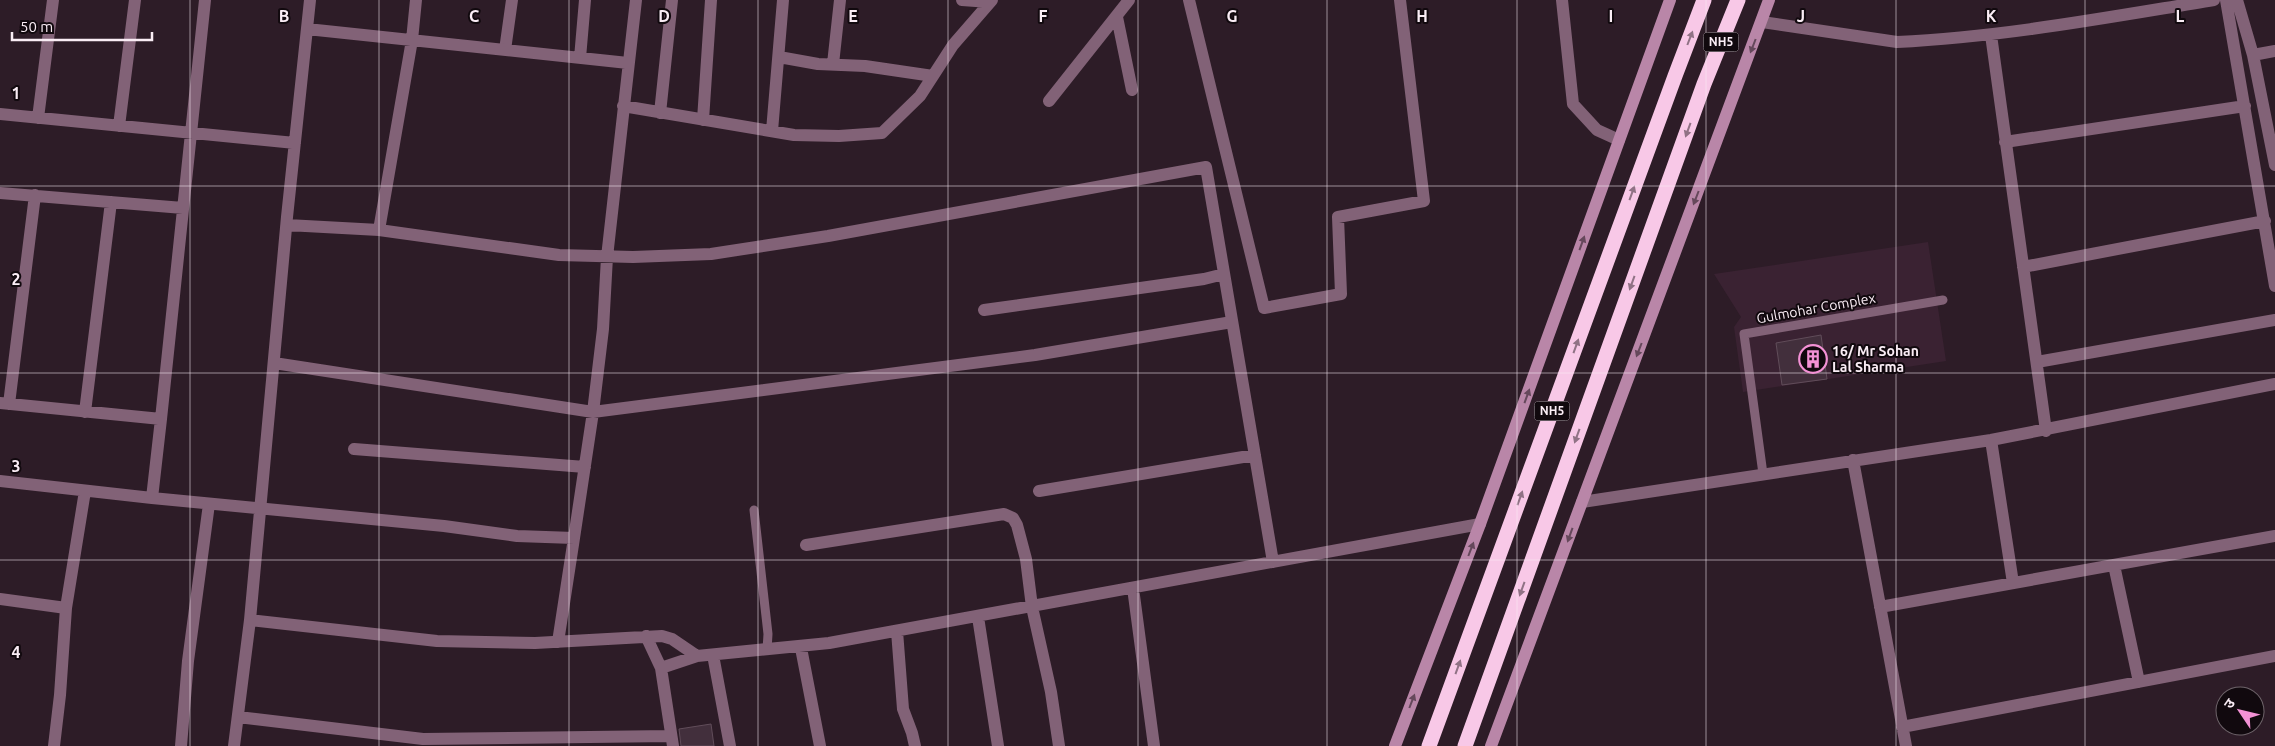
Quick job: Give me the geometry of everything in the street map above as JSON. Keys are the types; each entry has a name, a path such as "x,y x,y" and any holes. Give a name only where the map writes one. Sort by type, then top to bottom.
{"highway":[{"name":"NH5","path":"1429,746 1704,0"},
{"name":"NH5","path":"1465,746 1704,84 1738,0"}],"street":[{"path":"38,118 53,0"},
{"path":"120,126 135,0"},
{"path":"152,498 205,0"},
{"path":"234,746 262,509 287,225 310,0"},
{"path":"379,230 412,40 416,0"},
{"path":"505,50 512,0"},
{"path":"580,58 585,0"},
{"path":"558,642 593,412 603,329 623,106 636,0"},
{"path":"660,112 672,0"},
{"path":"702,120 711,0"},
{"path":"772,131 783,0"},
{"path":"832,64 840,0"},
{"path":"962,0 991,1"},
{"path":"1049,101 1129,0"},
{"path":"1189,0 1264,308 1342,294 1338,217 1424,201 1400,0"},
{"path":"1562,0 1573,104 1597,130 1619,140"},
{"path":"1395,746 1480,524 1670,0"},
{"path":"1492,746 1769,0"},
{"path":"1762,22 1897,42 1991,35 2214,0"},
{"path":"2226,0 2275,286"},
{"path":"2238,0 2253,55 2275,164"},
{"path":"623,106 794,134 839,136 882,133 920,96 954,45 991,1"},
{"path":"1117,16 1132,90"},
{"path":"307,29 628,63"},
{"path":"1991,35 2046,431"},
{"path":"2253,55 2275,51"},
{"path":"779,57 865,66 933,76"},
{"path":"2005,142 2244,106"},
{"path":"0,114 295,143"},
{"path":"287,225 379,230 559,255 633,258 711,254 828,236 1206,167 1273,562"},
{"path":"0,192 183,208"},
{"path":"35,196 4,403 161,420"},
{"path":"85,412 111,202"},
{"path":"2023,267 2265,221"},
{"path":"984,310 1204,279 1224,274"},
{"path":"2037,362 2275,320"},
{"path":"274,363 593,412 1035,355 1232,322"},
{"path":"1582,502 2046,431 2275,384"},
{"path":"1991,440 2013,583"},
{"path":"354,449 585,467"},
{"path":"1039,491 1255,455"},
{"path":"1853,460 1906,746"},
{"path":"0,481 209,504 444,526 518,536 574,538"},
{"path":"54,746 60,695 66,608 85,491"},
{"path":"181,746 188,661 209,504"},
{"path":"806,545 1004,514 1012,518 1017,525 1026,559 1032,607 1051,692 1059,746"},
{"path":"661,668 697,656 801,648 1480,524"},
{"path":"1880,607 2275,536"},
{"path":"2114,565 2139,682"},
{"path":"1133,588 1154,746"},
{"path":"0,600 66,608"},
{"path":"978,617 998,746"},
{"path":"250,620 437,641 558,642 662,636 672,639 697,656"},
{"path":"897,631 903,709 915,746"},
{"path":"238,717 423,739 672,741 661,668 646,636"},
{"path":"801,648 820,746"},
{"path":"713,655 730,746"},
{"path":"1902,727 2275,656"}],"lane":[{"name":"Gulmohar Complex","path":"1763,474 1744,334 1943,300"},
{"path":"754,510 768,634 767,650"}],"shaded area":[{"path":"1928,242 1946,361 1743,392 1734,327 1741,317 1714,274"}],"building":[{"path":"1821,335 1827,379 1782,385 1776,343"},
{"path":"711,724 714,746 681,746 679,729"}],"place":[{"name":"16/ Mr Sohan Lal Sharma","path":"1813,359"}]}
